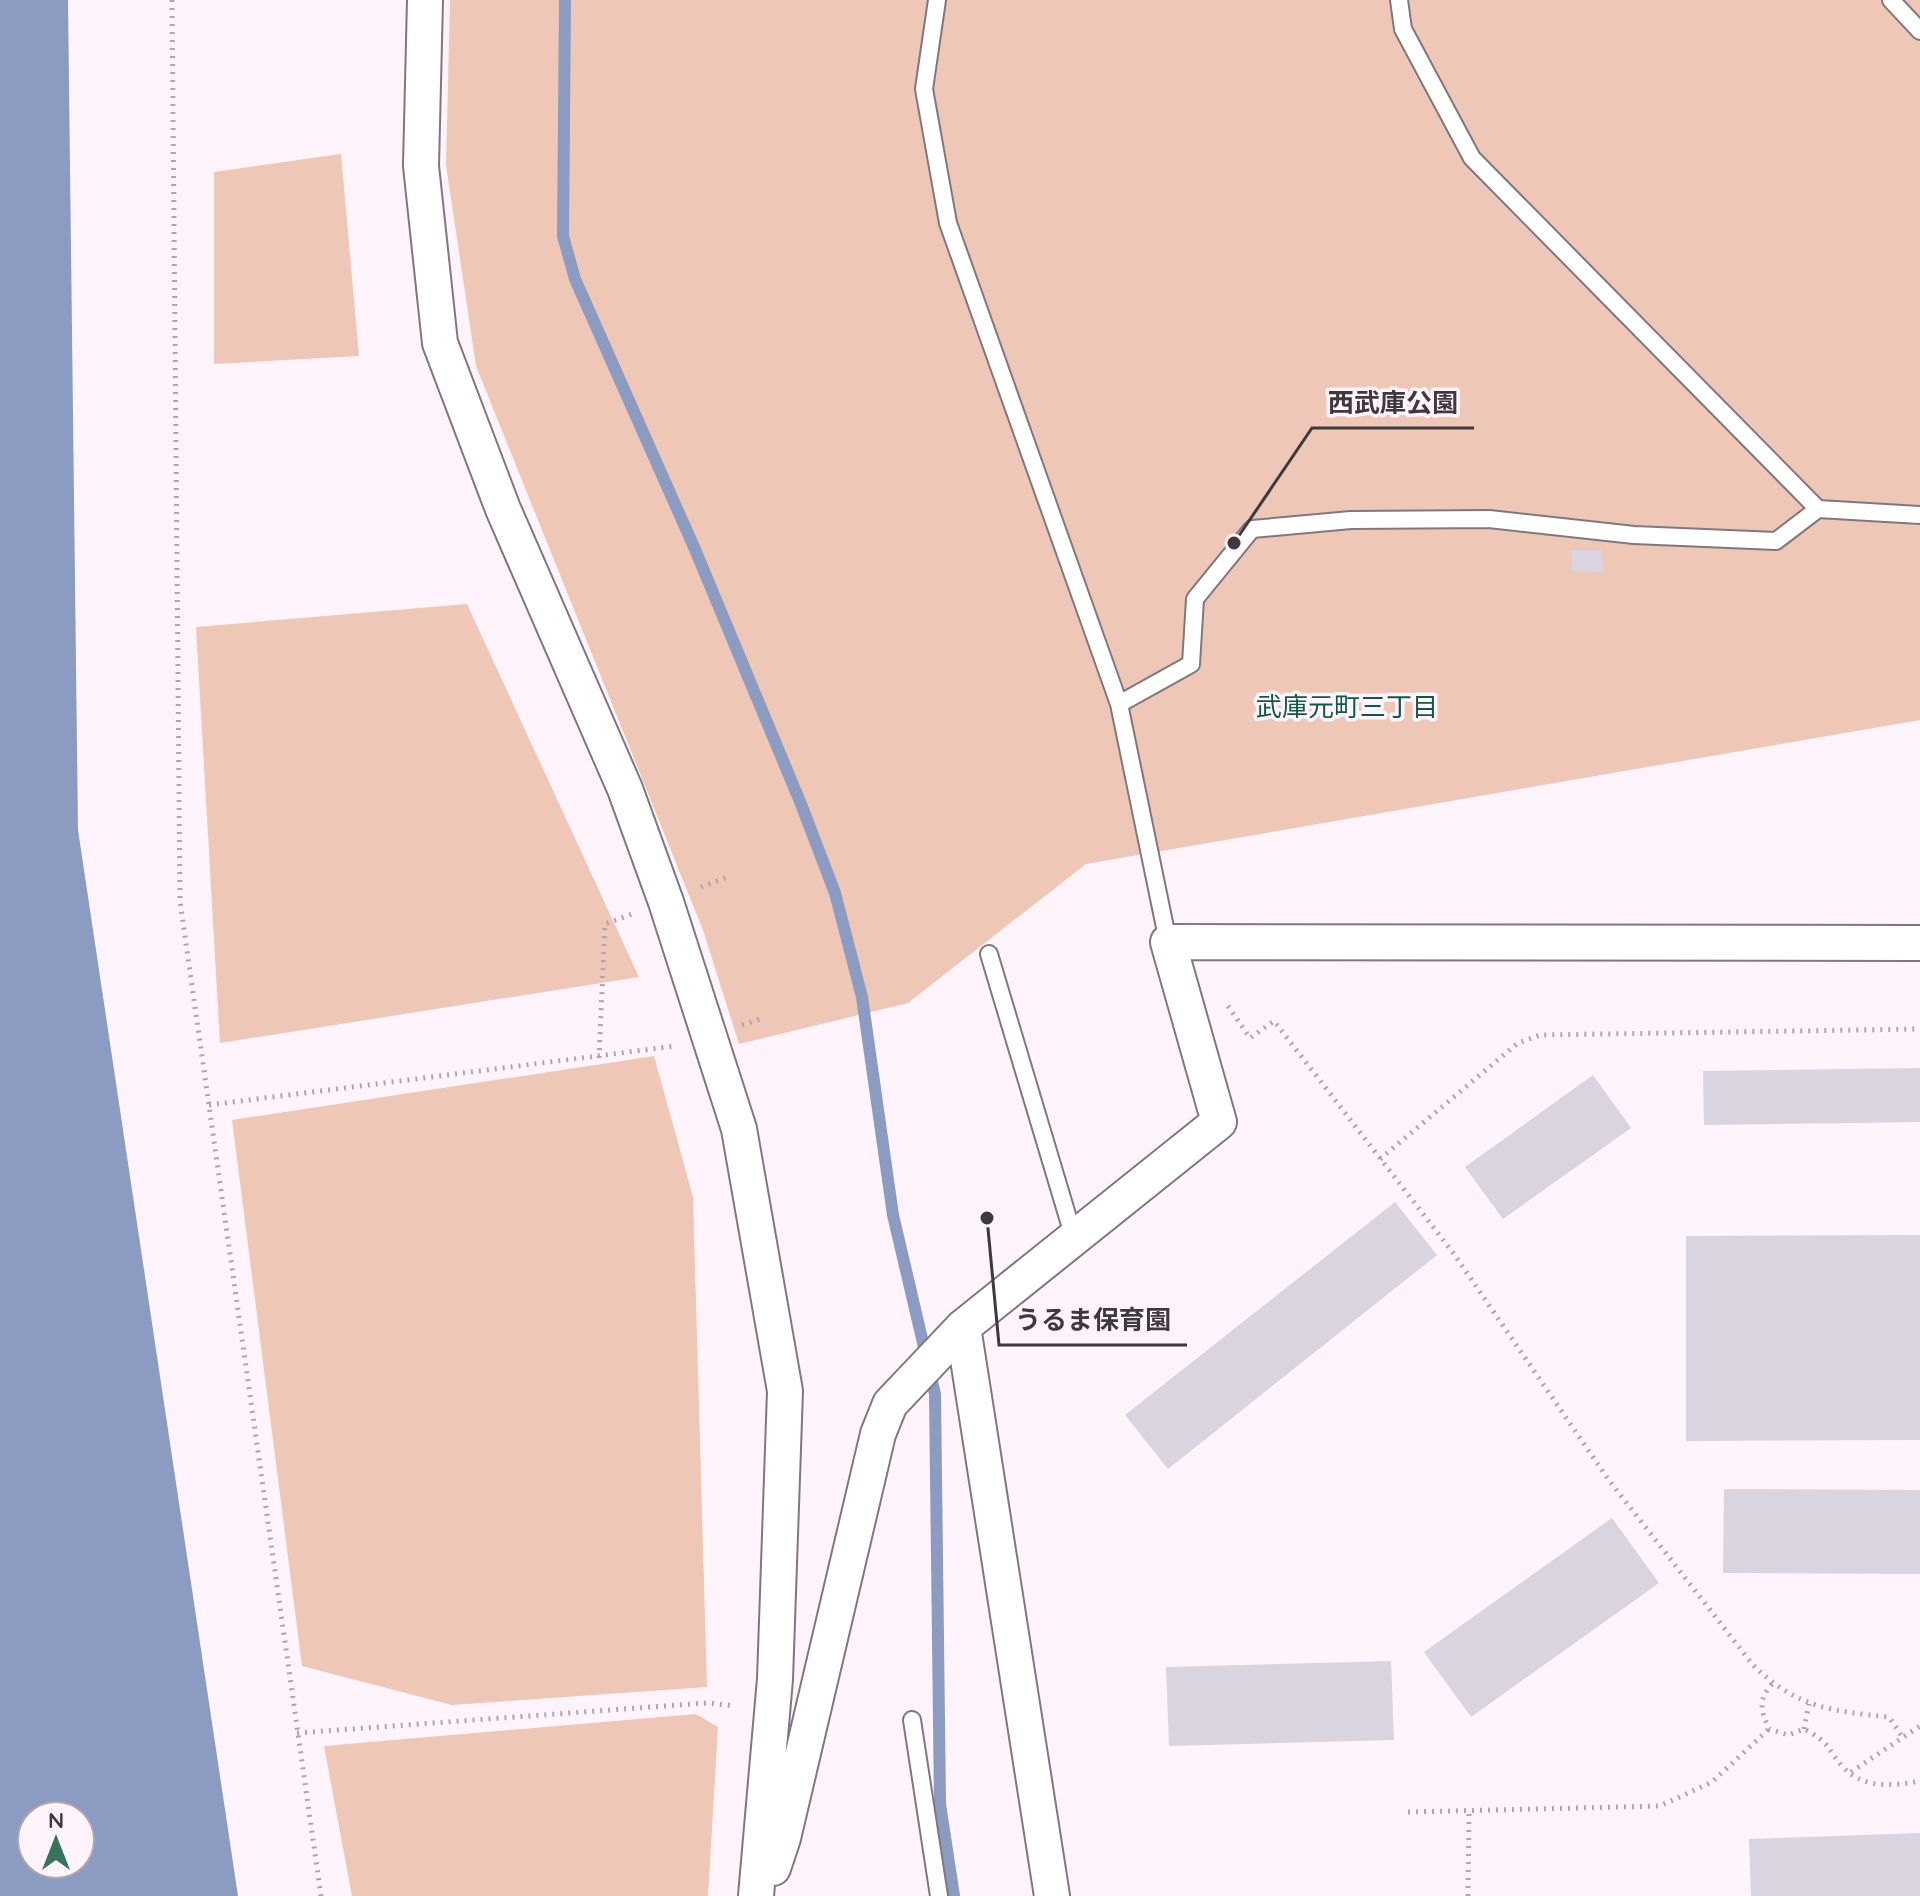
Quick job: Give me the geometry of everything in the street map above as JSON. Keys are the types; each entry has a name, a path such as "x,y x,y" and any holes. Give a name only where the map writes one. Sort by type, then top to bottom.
{"street":[{"path":"425,0 421,166 440,343 503,509 625,789 666,902 739,1129 785,1391 775,1679 756,1896"},
{"path":"763,1896 783,1838 878,1434 890,1404 963,1327 1219,1122 1168,942 1920,943"},
{"path":"963,1327 1052,1896"}],"lane":[{"path":"937,0 924,89 948,223 1119,704 1168,942"},
{"path":"1399,0 1403,29 1472,158 1818,509"},
{"path":"1891,0 1920,31"},
{"path":"1119,704 1191,664 1195,599 1252,529 1351,520 1489,519 1634,535 1776,541 1818,509 1920,515"},
{"path":"989,954 1074,1238"},
{"path":"912,1720 939,1896"}],"path":[{"path":"172,0 180,901 321,1896"},
{"path":"599,1058 605,924"},
{"path":"1221,996 1250,1038 1274,1021 1454,1254 1608,1479 1753,1665 1772,1684 1823,1710 1889,1717 1903,1738"},
{"path":"1380,1159 1518,1043 1540,1035 1920,1029"},
{"path":"209,1105 655,1051"},
{"path":"1772,1684 1763,1694 1761,1711 1769,1729 1788,1735 1804,1729"},
{"path":"297,1733 706,1703"},
{"path":"1804,1729 1809,1704"},
{"path":"1850,1772 1920,1726"},
{"path":"1408,1812 1660,1806 1712,1782 1769,1729"},
{"path":"1804,1729 1827,1742 1850,1772 1869,1784 1900,1785 1920,1781"},
{"path":"1468,1896 1469,1811"}],"shaded area":[{"path":"450,0 1920,0 1920,720 1086,864 908,1003 739,1044 703,930 476,366 446,165"},
{"path":"341,154 359,356 214,364 214,172"},
{"path":"467,604 639,977 220,1043 196,627"},
{"path":"654,1056 693,1197 707,1687 452,1705 302,1666 232,1120"},
{"path":"696,1714 718,1727 708,1896 352,1896 324,1746"}],"water":[{"path":"0,0 68,0 78,830 238,1896 0,1896"}],"building":[{"path":"1571,550 1602,550 1603,573 1572,571"},
{"path":"1920,1068 1920,1122 1704,1125 1703,1071"},
{"path":"1593,1075 1631,1128 1503,1219 1465,1167"},
{"path":"1395,1202 1437,1255 1168,1469 1125,1415"},
{"path":"1920,1235 1920,1440 1686,1441 1686,1236"},
{"path":"1724,1489 1920,1490 1920,1574 1723,1573"},
{"path":"1612,1518 1659,1583 1471,1717 1424,1652"},
{"path":"1391,1661 1394,1740 1169,1746 1166,1667"},
{"path":"1920,1833 1920,1896 1751,1896 1749,1839"}],"waterway":[{"path":"565,0 563,236 575,279 694,547 801,804 835,893 862,997 893,1215 935,1394 940,1804 954,1896"}],"place":[{"name":"西武庫公園","path":"1234,543"},
{"name":"うるま保育園","path":"987,1218"}],"district":[{"name":"武庫元町三丁目","path":"1347,707"}]}
